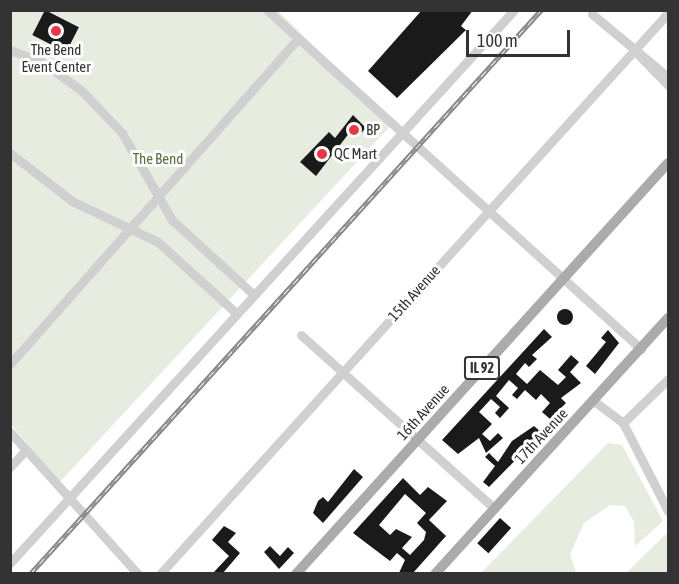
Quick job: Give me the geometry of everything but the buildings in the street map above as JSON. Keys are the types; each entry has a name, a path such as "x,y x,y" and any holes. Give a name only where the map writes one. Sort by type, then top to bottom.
{"main road":[{"name":"16th Avenue","path":"296,573 669,163"},
{"name":"17th Avenue","path":"435,573 669,318"}],"street":[{"path":"267,10 641,349"},
{"path":"10,563 514,10"},
{"name":"15th Avenue","path":"160,573 669,13"},
{"path":"592,14 669,77"},
{"path":"10,364 128,226 298,39"},
{"path":"634,50 669,85"},
{"path":"10,51 42,62 82,91 122,133 172,220 253,294"},
{"path":"10,153 72,201 158,242 236,313"},
{"path":"301,334 494,508"},
{"path":"623,423 669,379"},
{"path":"594,401 623,423 669,511"},
{"path":"10,432 138,573"},
{"path":"10,467 26,450"}],"green space":[{"name":"The Bend","path":"10,11 278,11 393,123 59,483 11,424"},
{"path":"608,443 622,445 663,521 635,546 634,522 625,506 610,505 584,523 570,554 576,573 481,573"},
{"path":"668,532 668,573 626,573"}],"railway":[{"path":"30,574 541,10"}],"place":[{"name":"The Bend Event Center","path":"56,31"},
{"name":"BP","path":"354,130"},
{"name":"QC Mart","path":"322,154"}]}
